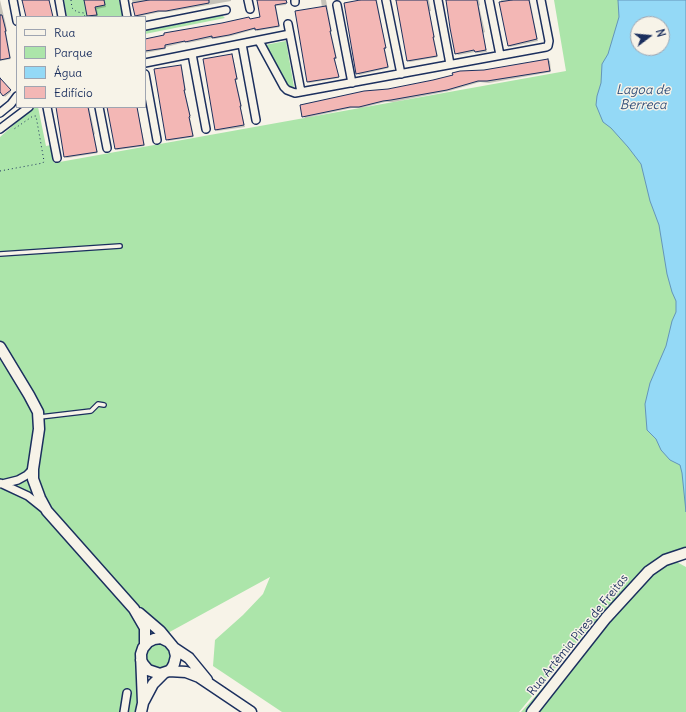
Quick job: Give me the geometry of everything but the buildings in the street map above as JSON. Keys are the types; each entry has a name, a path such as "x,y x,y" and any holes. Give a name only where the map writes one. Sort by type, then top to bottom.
{"street":[{"path":"13,0 16,16"},
{"path":"59,0 62,16"},
{"path":"124,0 127,16"},
{"path":"248,0 250,9"},
{"path":"386,0 401,74"},
{"path":"438,0 450,64"},
{"path":"489,0 500,55"},
{"path":"260,41 284,87 291,92 301,92 548,46 549,41 541,0"},
{"path":"337,5 352,83"},
{"path":"146,26 226,10"},
{"path":"288,24 301,92"},
{"path":"146,62 290,34"},
{"path":"242,44 256,120"},
{"path":"192,54 206,129"},
{"path":"146,80 157,140"},
{"path":"0,113 11,104 16,97"},
{"path":"0,129 28,108"},
{"path":"47,108 57,158"},
{"path":"99,108 107,148"},
{"path":"0,347 32,400 39,418 33,479 47,511"},
{"path":"1,484 18,480 27,475 33,469"},
{"path":"1,484 28,496 47,511 134,609 150,622 171,644 190,658 209,683"},
{"name":"Rua Artêmia Pires de Freitas","path":"532,712 606,618 649,571 665,560 686,553"},
{"path":"134,609 145,628 145,644 141,654 142,708"},
{"path":"142,708 153,684 174,664 176,660 171,644 157,638 145,644"},
{"path":"141,660 148,670 155,674 166,672 186,672 193,674 209,683 250,712"},
{"path":"124,712 127,693"}],"lane":[{"path":"0,254 120,246"},
{"path":"39,418 91,411 98,404 104,405"}],"path":[{"path":"71,0 72,8 77,12 84,13 85,16"},
{"path":"0,171 43,163 44,161 36,116 33,116 14,129"}],"green space":[{"path":"64,0 119,0 123,16 67,16"},
{"path":"554,0 686,0 686,550 664,555 686,567 686,712 521,712 658,560 618,597 586,631 519,712 282,712 213,666 215,640 243,615 263,594 270,577 155,640 172,650 169,666 162,670 146,665 140,632 136,666 139,691 135,712 0,712 0,137 33,108 38,108 46,146 51,145 54,163 566,71"},
{"path":"222,15 225,18 146,34 146,30"},
{"path":"286,41 294,87 288,87 265,45"}],"water":[{"name":"Lagoa de Berreca","path":"618,0 686,0 686,512 680,465 670,460 661,450 656,439 647,430 645,404 650,383 666,346 672,321 676,312 676,301 667,274 659,225 650,201 641,164 611,128 603,122 596,105 601,83 602,64 608,54 619,17"}]}
